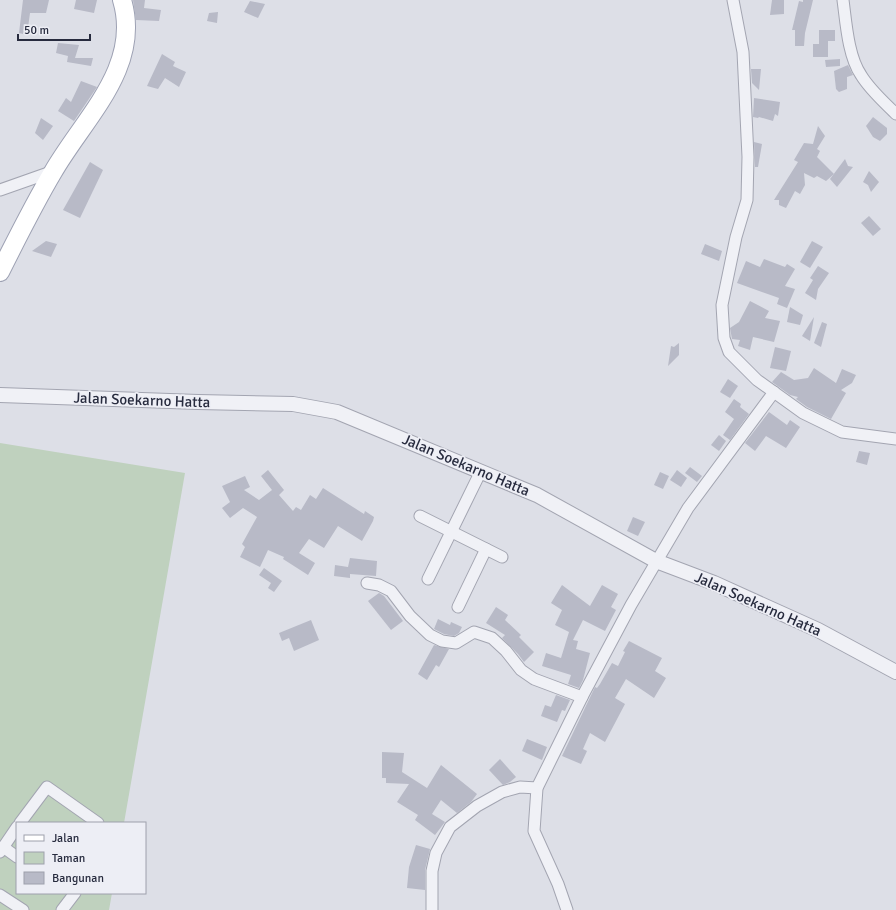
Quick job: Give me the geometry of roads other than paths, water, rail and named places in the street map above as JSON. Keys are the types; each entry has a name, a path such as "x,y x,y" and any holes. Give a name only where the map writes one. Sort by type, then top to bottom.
{"main road":[{"path":"0,272 54,171 102,98 122,60 127,32 127,20 122,0"}],"street":[{"path":"733,0 743,52 748,157 747,200 736,237 722,305 722,331 729,352 757,380 803,413 842,432 896,439"},
{"path":"843,0 848,39 860,74 877,96 896,114"},
{"path":"0,190 54,171"},
{"path":"567,910 558,884 534,831 537,788 582,697 656,561 688,508 774,392"},
{"name":"Jalan Soekarno Hatta","path":"0,394 198,402 292,404 337,412 537,495 656,561 714,583 818,630 896,672"},
{"path":"428,579 480,471"},
{"path":"420,516 502,557"},
{"path":"458,607 486,549"},
{"path":"366,583 379,585 392,591 410,616 436,638 442,641 456,643 474,632 492,638 506,651 521,670 534,679 582,697"},
{"path":"22,822 47,787 97,822"},
{"path":"432,910 432,871 436,853 450,827 478,806 502,792 520,787 537,788"},
{"path":"16,831 2,849 16,856"},
{"path":"62,910 71,894"},
{"path":"0,895 23,910"}]}
